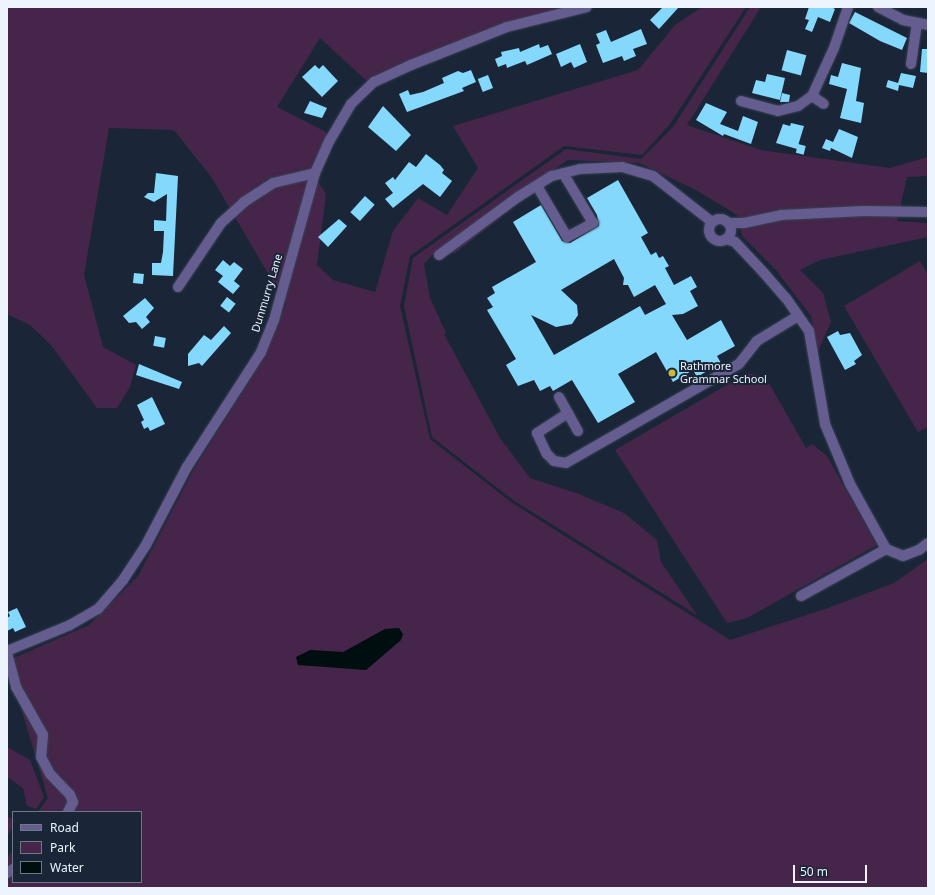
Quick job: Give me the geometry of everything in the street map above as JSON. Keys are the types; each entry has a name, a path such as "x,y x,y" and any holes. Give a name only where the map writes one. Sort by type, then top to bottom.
{"street":[{"name":"Dunmurry Lane","path":"7,652 90,615 123,580 146,545 187,467 261,352 274,320 315,173 346,110 374,82 508,27 587,7"},
{"path":"741,101 778,111 798,106 812,96 834,48 848,7"},
{"path":"878,7 903,20 928,25"},
{"path":"911,64 917,23"},
{"path":"812,96 824,104"},
{"path":"439,256 552,176 580,169 622,166 653,176 712,222"},
{"path":"178,287 221,223 244,202 273,183 315,173"},
{"path":"537,186 567,237 593,223 564,173"},
{"path":"712,222 719,219 728,223 744,223 781,215 864,211 928,212"},
{"path":"712,222 709,232 713,238 720,241 726,239 735,242 764,272 809,331 825,424 850,484 886,549 903,556 919,550 928,543"},
{"path":"726,239 730,233 728,223"},
{"path":"568,413 535,431 547,454 554,461 566,463 739,364 757,341 798,316"},
{"path":"559,396 578,431"},
{"path":"801,596 886,549"},
{"path":"7,652 16,687 43,735 41,757 50,774 70,794 73,802 68,811"}],"green space":[{"path":"7,7 585,7 507,27 371,85 320,38 277,107 328,133 312,172 326,194 317,265 333,280 375,292 393,231 418,198 447,215 478,168 453,126 638,70 675,25 702,7 746,7 670,124 642,155 564,146 410,256 400,306 430,439 511,502 730,640 828,608 894,583 928,559 928,888 7,888 7,858 12,851 12,883 142,883 142,811 39,811 48,798 7,661 89,625 138,576 195,467 250,380 286,304 212,178 174,130 109,128 84,275 103,347 136,365 130,387 117,408 97,408 51,345 30,325 7,314"},
{"path":"750,7 761,7 687,125 761,150 890,168 928,157 928,176 907,177 897,221 928,223 928,237 820,260 800,270 823,293 831,322 817,353 811,316 776,270 742,236 737,215 696,190 639,163 568,160 520,192 500,218 455,253 432,255 424,264 430,298 446,333 444,334 500,438 530,478 579,494 624,513 657,540 661,562 697,615 513,500 432,437 404,306 413,258 566,149 641,159 673,127"},
{"path":"920,261 928,274 928,427 918,432 844,306"},
{"path":"747,373 760,376 770,385 806,448 812,444 827,456 877,545 747,618 727,623 615,450"},
{"path":"7,747 30,760 44,797 36,809 27,806 23,788 7,777"},
{"path":"7,816 12,819 12,828 7,836"}],"water":[{"path":"399,628 403,634 401,640 366,670 298,665 296,657 310,650 343,652 385,629"}],"building":[{"path":"663,7 679,7 659,29 650,20"},
{"path":"809,7 831,7 835,9 830,22 818,17 812,32 805,29 809,20 805,19"},
{"path":"855,12 907,38 902,50 880,41 849,23"},
{"path":"641,29 647,44 633,49 636,56 624,61 622,56 603,63 596,45 600,43 596,34 606,30 611,42"},
{"path":"539,44 540,48 548,45 552,54 527,65 525,61 507,68 506,64 498,67 495,59 502,56 501,52 519,48 520,52"},
{"path":"580,44 587,62 574,68 571,62 561,67 556,54"},
{"path":"922,49 928,49 928,73 920,72"},
{"path":"787,50 806,55 801,75 782,70"},
{"path":"842,63 861,68 856,101 864,103 861,123 840,118 847,89 829,84 831,75 838,77"},
{"path":"315,65 319,69 323,65 338,81 322,97 302,77"},
{"path":"471,70 476,82 462,88 464,91 407,112 399,94 408,90 410,95 423,92 444,83 442,78 458,71 463,73"},
{"path":"901,73 916,76 913,88 899,85 898,91 886,87 888,80 898,83"},
{"path":"767,74 785,78 780,100 752,93 756,80 765,82"},
{"path":"488,75 493,88 483,92 478,79"},
{"path":"782,93 790,95 789,102 780,102"},
{"path":"310,101 327,108 322,118 304,113"},
{"path":"706,103 727,112 720,124 738,131 743,116 758,122 751,144 724,134 723,136 696,120"},
{"path":"383,106 411,135 396,151 368,127"},
{"path":"791,123 804,126 797,149 776,143 783,124 790,126"},
{"path":"839,129 858,137 852,158 831,148 830,151 822,148 826,139 833,142"},
{"path":"798,144 806,146 804,155 796,153"},
{"path":"426,154 440,165 444,170 442,173 452,181 440,197 423,184 393,208 385,199 393,193 385,183 393,177 395,180 409,162 416,167"},
{"path":"156,173 178,176 173,276 152,275 152,263 161,263 164,231 154,231 154,220 166,221 167,194 154,202 144,197 148,193 154,193"},
{"path":"618,180 648,233 641,237 651,255 656,252 659,258 663,256 669,266 665,268 674,285 691,276 697,287 690,291 698,306 683,314 672,315 687,340 721,320 735,346 717,356 721,363 697,377 693,370 673,382 656,352 618,374 635,402 598,423 572,380 553,391 550,386 540,391 534,380 518,386 506,365 516,359 487,310 493,307 487,298 495,293 492,287 536,262 513,222 541,205 562,241 570,243 599,226 597,215 587,198","holes":["614,259 624,278 623,285 628,285 634,297 655,285 666,304 645,315 640,306 554,355 531,315 556,327 572,324 578,315 577,305 561,290"]},
{"path":"365,196 375,205 360,221 350,212"},
{"path":"339,219 347,226 328,247 318,237"},
{"path":"223,260 230,266 234,262 243,269 234,281 240,286 233,294 218,282 223,276 215,270"},
{"path":"134,273 144,274 143,284 133,283"},
{"path":"227,297 236,304 229,312 220,306"},
{"path":"145,298 154,308 146,317 150,322 142,329 136,322 129,323 123,316"},
{"path":"224,326 231,333 202,366 199,363 188,366 188,354 204,335 211,340"},
{"path":"838,331 840,335 850,333 862,355 854,361 856,364 845,370 827,337"},
{"path":"155,336 166,338 164,348 153,346"},
{"path":"139,364 182,382 179,389 136,375"},
{"path":"152,397 165,424 150,431 148,427 144,429 141,422 144,420 137,405"},
{"path":"17,608 26,627 15,632 13,628 7,631 7,618 10,616 8,612"}],"place":[{"name":"Rathmore Grammar School","path":"672,373"}]}
